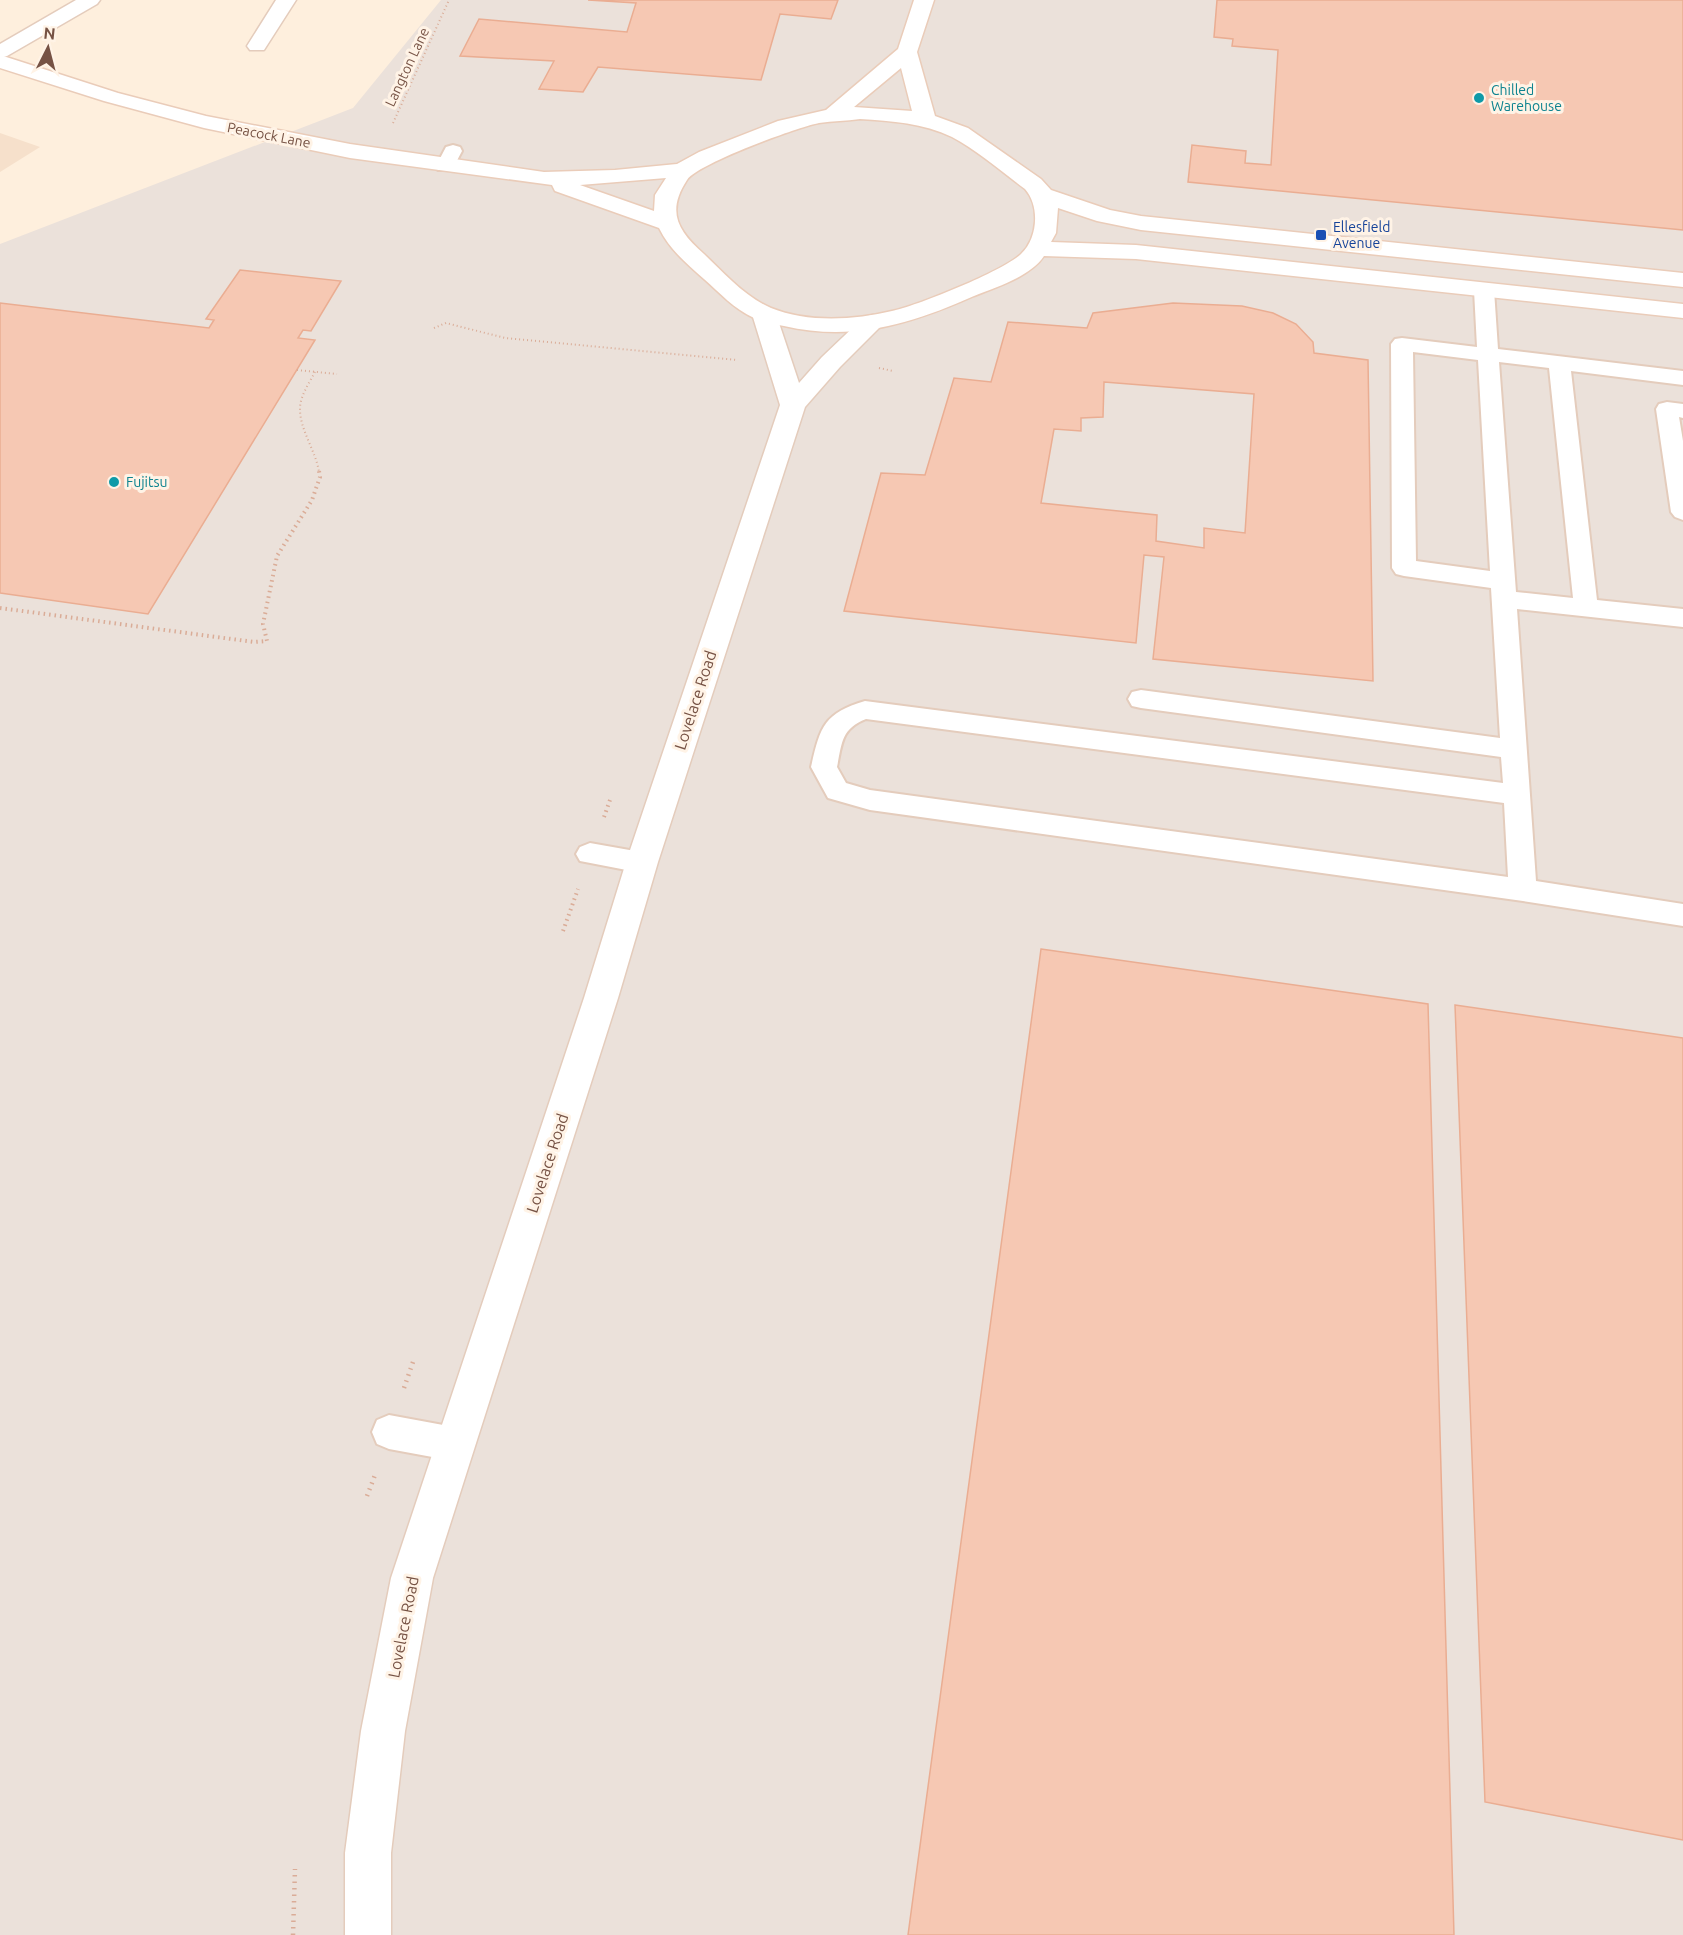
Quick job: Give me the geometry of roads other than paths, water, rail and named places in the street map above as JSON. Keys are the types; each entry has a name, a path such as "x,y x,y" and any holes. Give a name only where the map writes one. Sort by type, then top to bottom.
{"street":[{"path":"0,52 90,0"},
{"path":"257,46 286,0"},
{"path":"831,116 907,52 924,0"},
{"path":"907,52 925,120"},
{"name":"Peacock Lane","path":"0,61 111,97 204,122 350,151 449,158 544,180 668,224"},
{"path":"860,113 901,115 925,120 960,133 1033,184 1043,195 1047,206 1047,222 1038,249 1031,258 997,278 897,318 836,326 799,322 764,314 744,303 678,243 668,224 665,210 666,195 682,170 708,157 786,126 816,117 831,116 860,113"},
{"name":"Peacock Lane","path":"544,180 615,177 682,170"},
{"path":"1043,195 1105,216 1141,224 1683,280"},
{"path":"1038,249 1136,252 1683,311"},
{"path":"764,314 793,405"},
{"name":"Lovelace Road","path":"368,1935 368,1853 383,1731 412,1578 597,1009 642,862 793,405 831,362 873,322"}],"lane":[{"path":"1484,290 1523,890"},
{"path":"1683,378 1402,344 1404,568 1586,608 1683,618"},
{"path":"1559,363 1586,608"},
{"path":"1683,411 1667,409 1683,512"},
{"path":"1141,699 1514,749"},
{"path":"1517,795 865,710 837,723 831,734 824,767 837,790 870,800 1523,890 1683,915"},
{"path":"590,854 642,862"},
{"path":"389,1432 454,1444"}],"place":[{"name":"Chilled Warehouse","path":"1479,98"},
{"name":"Ellesfield Avenue","path":"1321,235"},
{"name":"Fujitsu","path":"114,482"}]}
